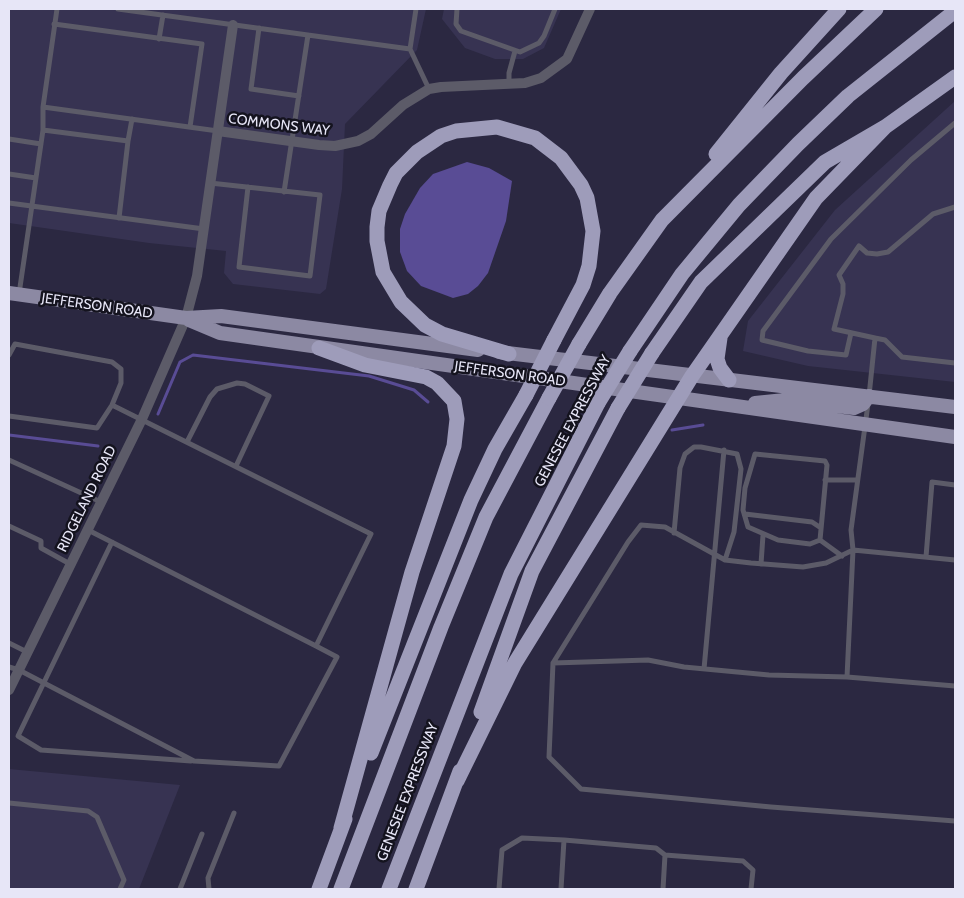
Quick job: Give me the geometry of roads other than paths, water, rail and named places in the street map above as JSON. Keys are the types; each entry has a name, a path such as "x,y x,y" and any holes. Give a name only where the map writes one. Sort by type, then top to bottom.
{"highway":[{"path":"662,220 781,73 839,9"},
{"name":"GENESEE EXPRESSWAY","path":"341,889 441,627 486,517 549,398 610,293 662,220 803,78 876,9"},
{"name":"GENESEE EXPRESSWAY","path":"389,889 511,574 598,403 630,351 682,274 739,205 771,171 848,96 955,11"},
{"path":"416,889 457,781 532,571 618,408 652,352 701,282 825,162 885,126 955,77"},
{"path":"457,781 515,663 692,376 816,198 885,126"},
{"path":"318,889 471,500 495,449 526,395 583,285 590,257 593,231 590,212 581,185 561,158 535,138 497,127 456,131 441,136 416,152 396,173 379,211 377,241 384,272 401,302 425,325 442,334 509,354"},
{"path":"720,335 717,359 720,368 729,380"},
{"path":"319,348 365,365 418,375 437,383 454,401 457,420 454,446 412,572 341,828"}],"main road":[{"name":"JEFFERSON ROAD","path":"14,293 186,318 221,316 509,354 955,407"},
{"name":"JEFFERSON ROAD","path":"186,318 220,333 955,437"},
{"path":"733,406 785,400 854,408 863,404 869,396"}],"street":[{"name":"COMMONS WAY","path":"186,318 197,276 218,131 334,146 358,141 371,134 403,105 429,90 441,87 510,84 541,78 567,59 590,9"},
{"path":"218,131 233,25"},
{"name":"RIDGELAND ROAD","path":"9,690 14,669 27,652 142,419 186,318"}],"lane":[{"path":"14,293 32,206 43,130 42,107 57,9"},
{"path":"118,9 410,49"},
{"path":"416,9 410,49 429,90"},
{"path":"457,9 456,24 461,31 515,51 527,50 539,43 544,36 555,9"},
{"path":"160,39 163,15"},
{"path":"54,24 202,44 190,127"},
{"path":"259,28 251,89 299,96"},
{"path":"284,192 308,35"},
{"path":"510,84 509,73 515,51"},
{"path":"42,107 218,131"},
{"path":"119,218 132,119"},
{"path":"851,333 846,356 808,351 762,340 764,331 830,239 911,160 955,123"},
{"path":"43,130 128,141"},
{"path":"9,139 41,144"},
{"path":"9,174 36,178"},
{"path":"210,183 248,187 320,196 310,276 239,267 248,187"},
{"path":"9,203 204,229"},
{"path":"955,207 933,214 888,252 866,253 859,246 839,276 843,284 843,294 834,329 885,340 902,357 955,363"},
{"path":"847,677 853,550 850,530 869,396 875,338"},
{"path":"9,355 15,344 112,362 121,369 121,383 112,404 97,428 9,416"},
{"path":"187,442 210,397 217,389 237,383 269,396 236,466"},
{"path":"112,404 371,534 316,646"},
{"path":"674,533 680,468 685,454 694,448 724,450 737,454 741,462 734,532 725,560"},
{"path":"704,669 724,450"},
{"path":"755,454 821,459 825,461 827,465 820,540 810,544 778,540 748,527 743,510 745,488 755,454"},
{"path":"9,460 101,502"},
{"path":"825,480 857,480"},
{"path":"926,557 932,482 955,485"},
{"path":"745,514 812,522 821,528"},
{"path":"955,560 853,550 826,563 803,567 725,560 665,527 641,524 553,663 549,757 582,789 771,807 955,820"},
{"path":"9,526 41,541 41,548 70,564"},
{"path":"87,530 112,542 337,657 279,766 41,750 18,736 112,542"},
{"path":"761,564 763,535"},
{"path":"820,540 842,556"},
{"path":"9,643 27,652"},
{"path":"553,663 648,660 704,669 769,676 847,677 955,686"},
{"path":"14,669 43,682 194,761"},
{"path":"9,803 88,811 97,817 124,880 120,889"},
{"path":"209,889 208,878 234,813"},
{"path":"180,889 202,834"},
{"path":"499,889 502,850 522,838 656,848 665,855 743,862 753,870 751,889"},
{"path":"560,889 564,840"},
{"path":"663,889 665,855"}],"waterway":[{"path":"158,414 180,362 193,355 369,376 414,390 428,402"},
{"path":"672,430 703,425"},
{"path":"9,435 98,446"}]}
